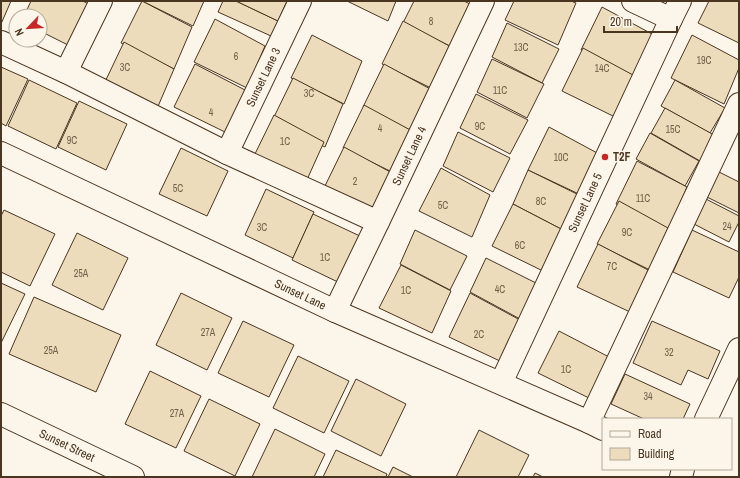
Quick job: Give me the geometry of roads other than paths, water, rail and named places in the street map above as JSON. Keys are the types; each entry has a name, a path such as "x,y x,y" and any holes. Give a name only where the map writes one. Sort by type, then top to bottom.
{"street":[{"path":"66,72 100,1"},
{"name":"Sunset Lane 3","path":"227,153 300,1"},
{"name":"Sunset Lane 4","path":"335,311 483,1"},
{"path":"633,1 675,10"},
{"name":"Sunset Lane 5","path":"501,383 675,10"},
{"path":"1,42 66,72 227,153 378,222"},
{"path":"596,426 739,104"},
{"name":"Sunset Lane","path":"1,153 335,311 596,426"},
{"path":"706,418 739,349"},
{"name":"Sunset Street","path":"1,414 133,477"}],"place":[{"name":"T2F","path":"605,157"}]}
